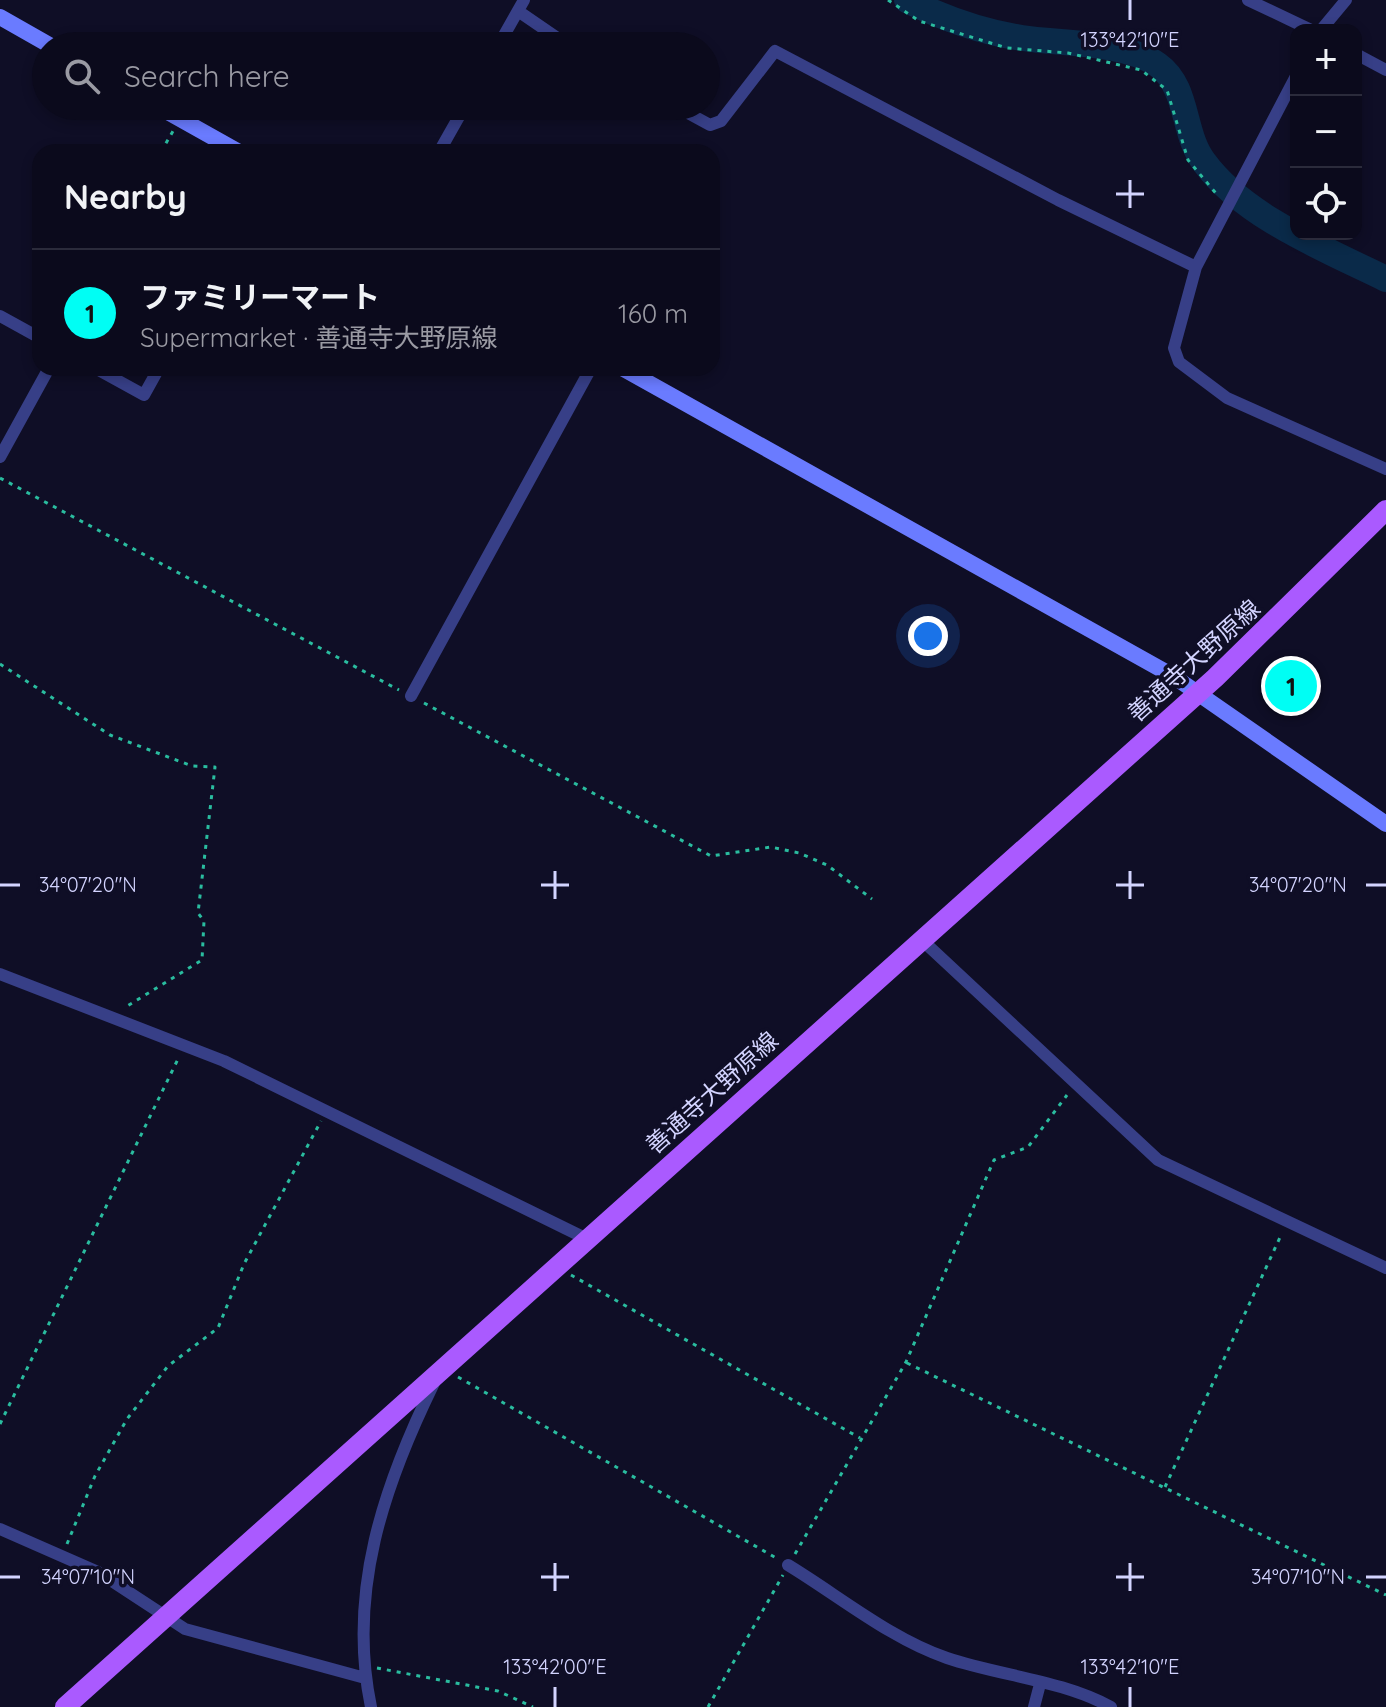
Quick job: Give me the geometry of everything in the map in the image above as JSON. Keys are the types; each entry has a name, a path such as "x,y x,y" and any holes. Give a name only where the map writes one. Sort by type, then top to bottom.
{"main road":[{"name":"善通寺大野原線","path":"65,1707 1199,692 1279,619 1386,510"}],"street":[{"path":"1248,0 1298,24"},
{"path":"1326,24 1346,0"},
{"path":"506,32 521,6 552,32"},
{"path":"0,17 32,35"},
{"path":"701,120 710,125 721,121 775,51 1058,200 1196,267"},
{"path":"1362,57 1386,70"},
{"path":"1290,87 1196,267 1174,348 1179,362 1227,398 1386,469"},
{"path":"182,120 225,144"},
{"path":"444,144 457,120"},
{"path":"0,316 32,334"},
{"path":"0,457 45,376"},
{"path":"110,376 144,395 155,376"},
{"path":"411,696 587,376"},
{"path":"636,376 1199,692 1386,824"},
{"path":"923,941 1158,1160 1386,1268"},
{"path":"0,974 224,1061 325,1114 587,1239"},
{"path":"371,1707 365,1672 367,1583 379,1515 397,1462 441,1368"},
{"path":"0,1529 63,1555 169,1615 185,1629 365,1672"},
{"path":"788,1565 917,1646 946,1658 1040,1684 1076,1689 1111,1707"},
{"path":"1034,1707 1040,1684"}],"path":[{"path":"888,0 919,21 1007,48 1068,53 1141,70 1167,90 1188,160 1197,175 1229,203"},
{"path":"166,144 179,120"},
{"path":"0,478 711,856 771,847 799,853 827,865 872,899"},
{"path":"0,664 110,735 192,766 215,767 198,913 204,921 202,960 112,1015"},
{"path":"0,1424 184,1047"},
{"path":"708,1707 906,1362 994,1160 1028,1147 1075,1083"},
{"path":"63,1555 95,1476 127,1419 168,1366 218,1328 244,1264 325,1114"},
{"path":"1165,1488 1287,1222"},
{"path":"557,1267 860,1438"},
{"path":"906,1362 1386,1595"},
{"path":"441,1368 788,1565"},
{"path":"365,1672 498,1691 533,1707"}],"building":[{"path":"1296,662 1314,679 1285,709 1267,692"}],"waterway":[{"path":"907,0 992,32 1110,47 1144,57 1158,65 1175,86 1197,151 1221,182 1264,216 1386,279"}],"place":[{"name":"ファミリーマート","path":"1291,686"}]}
